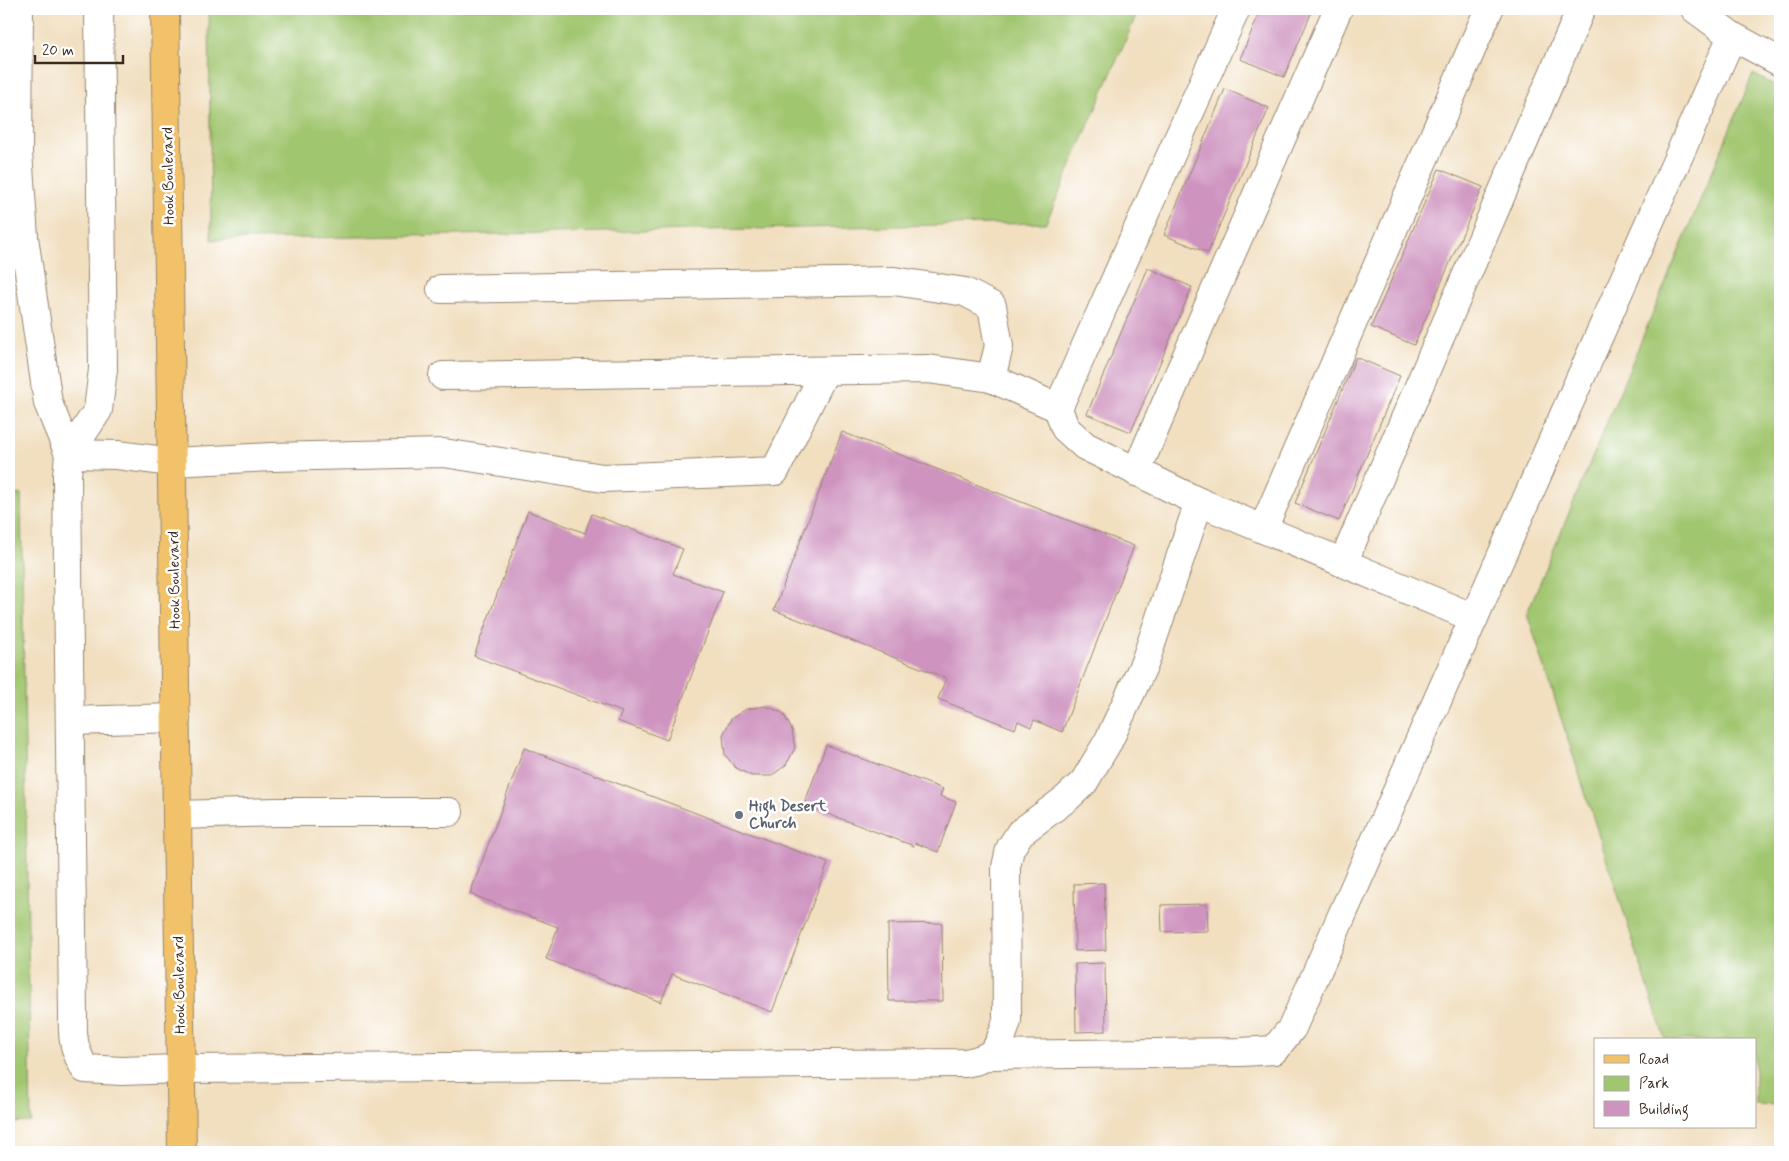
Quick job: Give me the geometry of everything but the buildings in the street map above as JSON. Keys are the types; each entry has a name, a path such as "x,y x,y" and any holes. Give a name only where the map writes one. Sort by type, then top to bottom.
{"main road":[{"name":"Hook Boulevard","path":"165,9 182,1152"}],"lane":[{"path":"19,9 18,152 24,237 48,403 69,454 67,476 74,1017 72,1036 78,1057 85,1069 99,1071 964,1063 980,1061 991,1055 1000,1042 1007,1021 1006,867 1010,849 1020,833 1067,798 1084,782 1109,740 1145,662 1199,502"},
{"path":"69,454 98,410 103,369 99,9"},
{"path":"1236,9 1058,408 1065,428 1085,446 1199,502 1474,618"},
{"path":"1136,472 1338,9"},
{"path":"1263,529 1489,9"},
{"path":"1343,563 1581,9"},
{"path":"1695,9 1732,36 1780,62"},
{"path":"991,1055 1274,1050 1292,1028 1732,36"},
{"path":"441,289 894,281 947,289 965,292 992,306 999,346 991,378"},
{"path":"442,376 928,369 991,378 1058,408"},
{"path":"69,454 117,455 172,462 271,457 444,454 603,478 775,471 825,371"},
{"path":"70,721 176,718"},
{"path":"177,815 276,812 449,812"}],"green space":[{"path":"209,9 1139,9 1046,223 211,240"},
{"path":"1753,74 1780,88 1780,1105 1756,1104 1756,1038 1664,1038 1527,613"},
{"path":"21,494 31,1122 9,1123 9,496"}],"place":[{"name":"High Desert Church","path":"739,815"}]}
